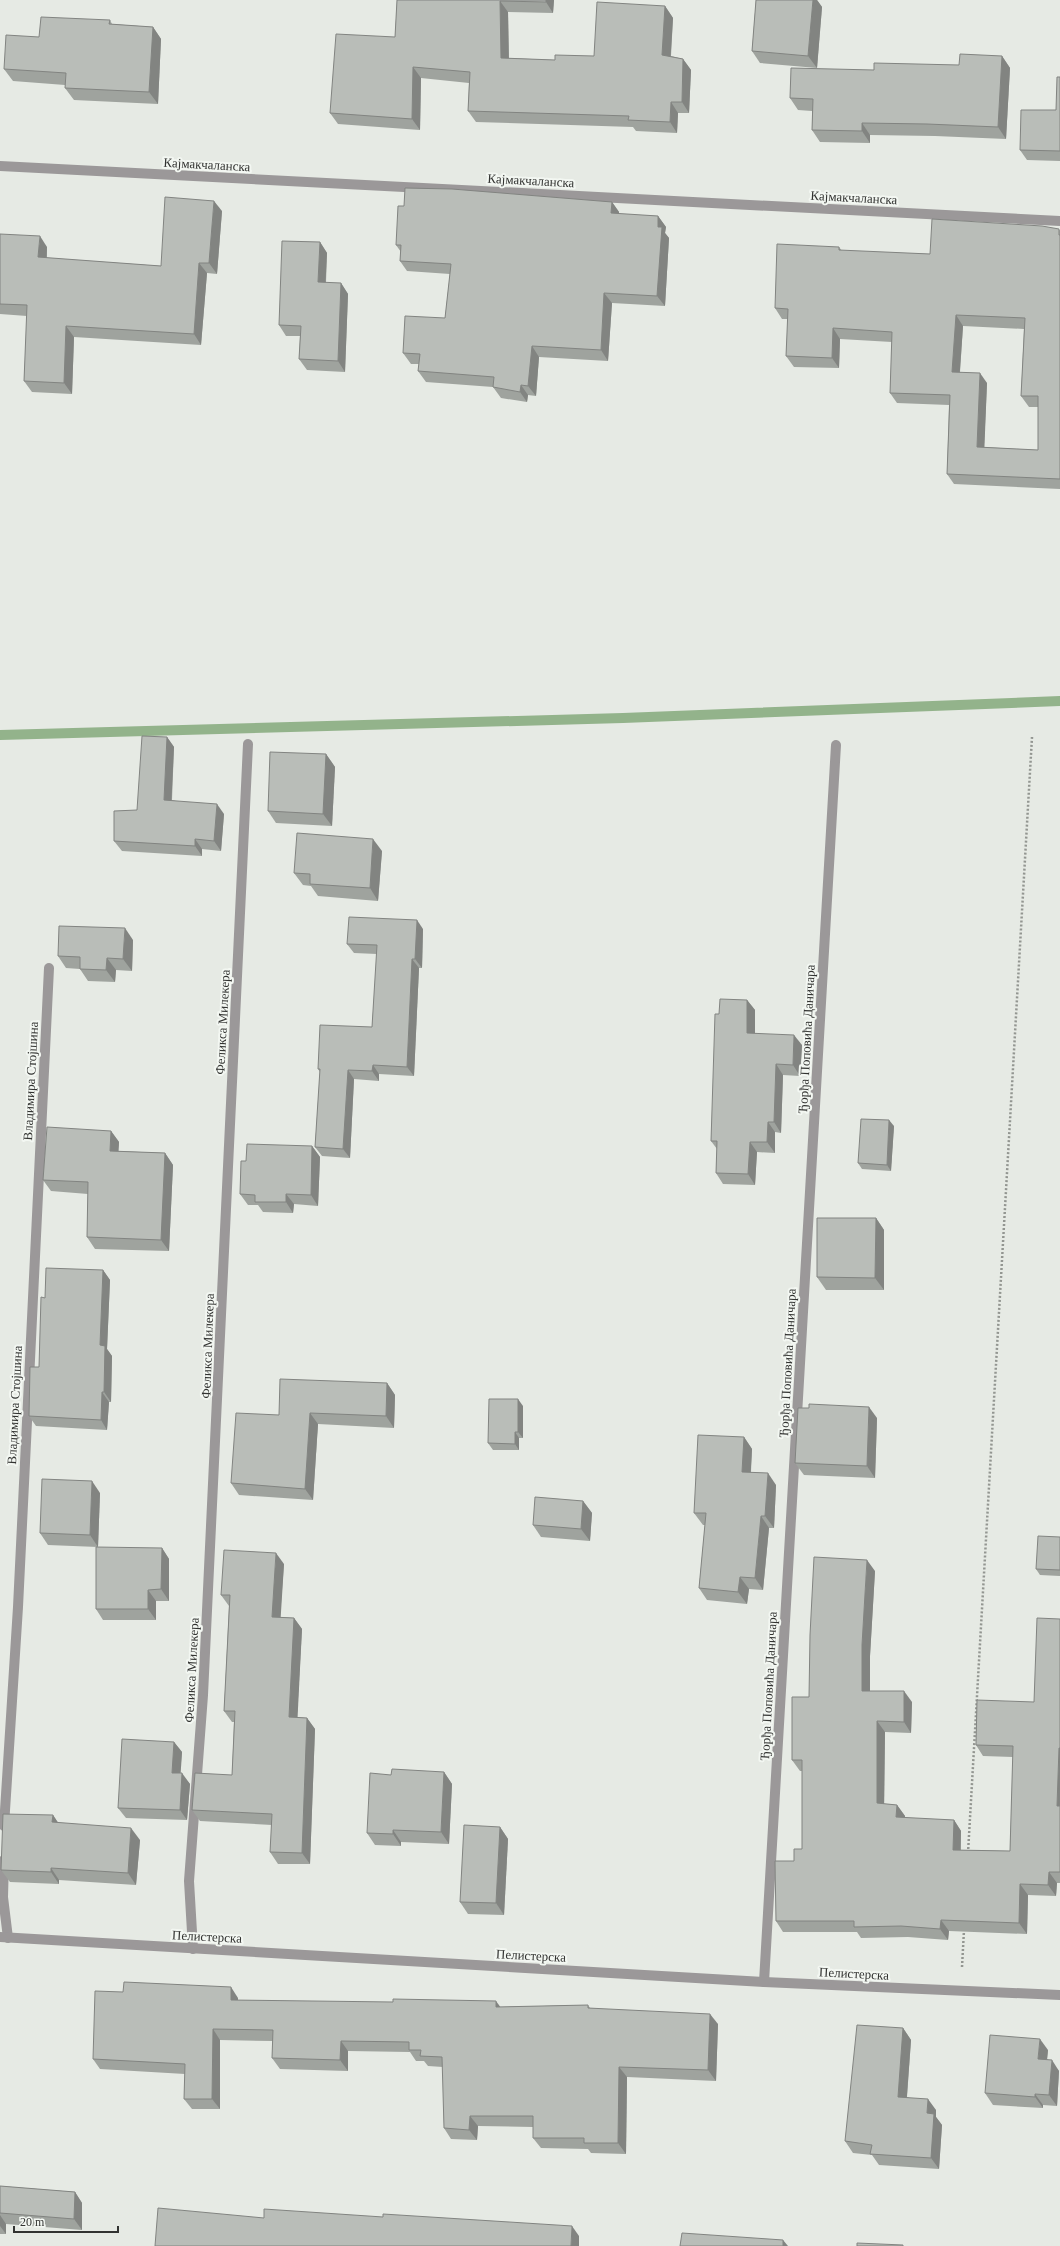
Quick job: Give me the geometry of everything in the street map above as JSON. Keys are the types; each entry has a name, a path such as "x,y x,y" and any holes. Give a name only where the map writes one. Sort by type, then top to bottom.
{"street":[{"name":"Кајмакчаланска","path":"0,166 1060,221"},
{"name":"Феликса Милекера","path":"193,1949 189,1881 203,1695 248,744"},
{"name":"Ђорђа Поповића Даничара","path":"764,1982 836,745"},
{"name":"Владимира Стојшина","path":"4,1835 18,1607 49,968"},
{"path":"4,1850 4,1938"},
{"name":"Пелистерска","path":"4,1938 764,1982 960,1992 1060,1995"}],"path":[{"path":"968,1856 1032,737"},
{"path":"960,1992 964,1928"}],"building":[{"path":"397,0 546,0 546,2 500,1 501,58 555,60 555,55 594,56 597,2 665,6 662,55 683,59 682,102 671,102 670,122 628,120 629,116 468,111 470,72 413,67 412,119 330,113 336,34 395,37"},
{"path":"756,0 813,0 808,56 752,51"},
{"path":"41,17 110,20 109,24 153,27 149,92 65,88 66,73 4,69 6,35 39,37"},
{"path":"960,54 1002,56 998,127 862,123 862,131 812,130 813,99 790,98 791,68 874,70 874,63 959,65"},
{"path":"1057,77 1060,77 1060,151 1020,150 1021,110 1056,110"},
{"path":"405,188 452,189 612,202 611,213 658,216 658,227 662,227 657,296 604,293 601,350 532,346 528,386 521,385 520,392 493,387 494,377 418,371 420,354 403,353 405,316 445,318 451,264 400,261 401,245 396,245 398,206 404,206"},
{"path":"165,197 214,201 209,263 199,263 194,334 66,326 64,383 24,381 27,305 0,304 0,234 40,236 38,257 161,266"},
{"path":"932,219 1042,226 1059,229 1060,479 947,474 950,395 890,393 892,332 833,328 832,358 786,356 788,309 775,308 777,244 839,247 839,250 930,254","holes":["956,315 1025,318 1021,396 1038,396 1038,450 977,447 980,373 952,372"]},
{"path":"282,241 320,242 318,282 341,283 338,361 299,359 301,326 279,325"},
{"path":"142,736 167,737 164,800 217,804 214,841 195,839 195,846 114,841 114,811 137,810"},
{"path":"270,752 326,754 323,814 268,811"},
{"path":"297,833 373,839 370,888 310,884 310,874 294,873"},
{"path":"349,917 417,920 415,959 412,959 407,1067 373,1065 372,1071 348,1070 343,1149 315,1147 320,1069 318,1069 320,1025 372,1027 377,945 347,944"},
{"path":"59,926 125,928 123,959 107,958 106,970 80,969 80,957 58,956"},
{"path":"720,999 747,1000 747,1033 794,1035 793,1065 776,1064 774,1122 768,1122 767,1142 750,1142 748,1174 716,1173 717,1141 711,1141 715,1014 719,1014"},
{"path":"861,1119 889,1120 887,1165 858,1163"},
{"path":"47,1127 111,1131 110,1151 165,1153 161,1240 87,1237 88,1182 43,1180"},
{"path":"247,1144 312,1146 311,1195 286,1194 286,1202 255,1202 255,1195 240,1194 241,1161 246,1161"},
{"path":"817,1218 876,1218 875,1278 817,1277"},
{"path":"46,1268 103,1270 100,1345 105,1346 104,1392 102,1392 101,1420 29,1416 30,1367 39,1367 41,1297 45,1298"},
{"path":"280,1379 387,1383 386,1416 310,1413 305,1489 231,1483 236,1413 279,1415"},
{"path":"489,1399 518,1399 518,1432 515,1432 515,1444 488,1443"},
{"path":"809,1404 869,1407 867,1466 795,1463 798,1408 809,1408"},
{"path":"698,1435 744,1437 742,1472 768,1473 765,1516 761,1516 755,1578 740,1577 738,1592 699,1588 706,1513 694,1513"},
{"path":"42,1479 92,1481 90,1535 40,1533"},
{"path":"535,1497 583,1501 581,1529 533,1525"},
{"path":"1038,1536 1060,1537 1060,1570 1036,1569"},
{"path":"96,1547 162,1548 161,1589 148,1590 148,1609 96,1609"},
{"path":"224,1550 276,1553 272,1617 294,1618 289,1717 307,1718 302,1853 270,1852 272,1814 192,1810 195,1773 232,1775 235,1711 224,1711 230,1595 221,1595"},
{"path":"814,1557 867,1560 862,1645 862,1691 904,1691 904,1722 877,1721 877,1803 897,1805 896,1817 954,1820 953,1850 1010,1851 1013,1746 976,1745 977,1700 1034,1702 1037,1618 1060,1619 1060,1748 1057,1806 1060,1806 1060,1872 1049,1872 1048,1885 1020,1884 1019,1923 941,1920 940,1929 901,1926 854,1927 854,1921 776,1921 775,1861 794,1861 794,1849 802,1849 802,1760 792,1760 792,1697 809,1697 810,1635"},
{"path":"122,1739 174,1742 172,1773 182,1773 180,1810 118,1808"},
{"path":"392,1769 444,1772 441,1832 393,1830 393,1834 367,1833 370,1773 391,1775"},
{"path":"3,1814 53,1815 52,1822 131,1828 128,1873 51,1868 51,1872 1,1870"},
{"path":"464,1825 500,1827 496,1903 460,1902"},
{"path":"124,1982 231,1987 231,2000 393,2002 393,1999 496,2001 496,2007 588,2005 588,2008 710,2014 708,2070 619,2067 618,2143 584,2143 584,2138 533,2138 533,2116 470,2116 469,2130 444,2128 442,2057 420,2056 421,2050 409,2050 409,2042 341,2041 340,2060 272,2058 273,2030 213,2029 212,2099 184,2099 185,2064 93,2059 95,1991 123,1992"},
{"path":"857,2025 903,2028 898,2097 928,2099 927,2113 934,2114 931,2158 870,2154 872,2145 845,2141"},
{"path":"990,2035 1040,2039 1038,2059 1052,2060 1049,2095 1035,2094 1035,2097 985,2093"},
{"path":"0,2186 75,2192 74,2219 0,2213"},
{"path":"158,2208 264,2218 264,2209 383,2217 383,2214 572,2226 571,2246 155,2246"},
{"path":"682,2233 783,2240 783,2246 680,2246"},
{"path":"857,2243 903,2245 903,2246 857,2246"}],"waterway":[{"path":"0,735 623,718 1060,701"}]}
